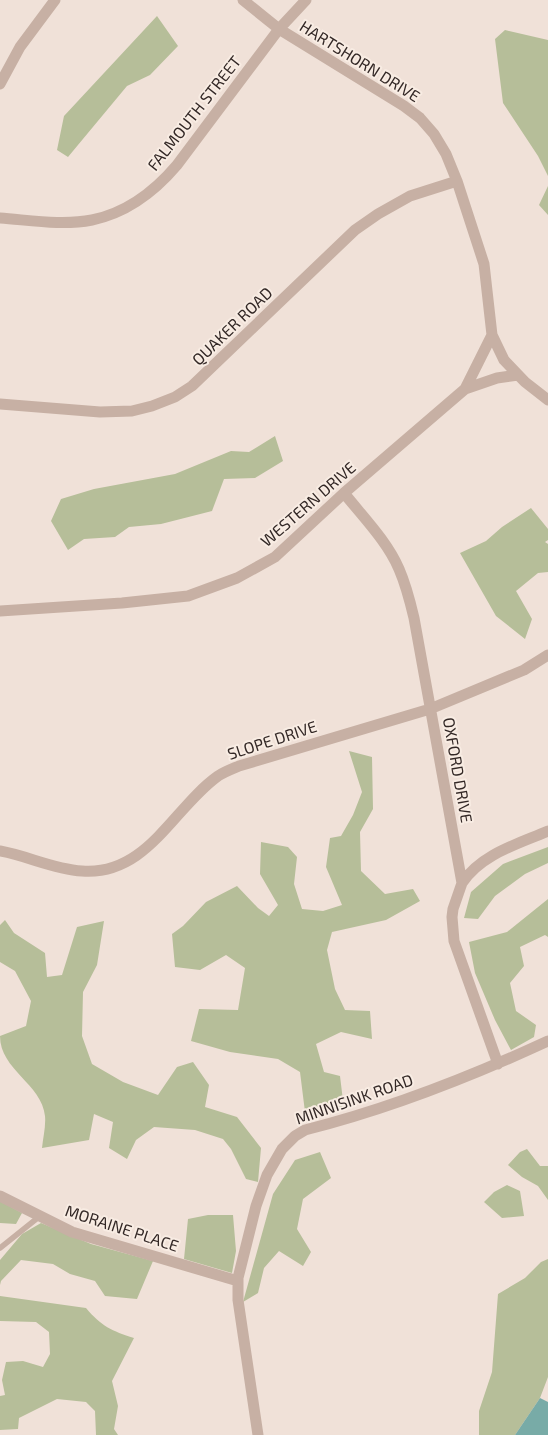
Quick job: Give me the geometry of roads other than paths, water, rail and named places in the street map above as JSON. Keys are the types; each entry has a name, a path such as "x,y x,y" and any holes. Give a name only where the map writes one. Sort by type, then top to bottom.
{"street":[{"path":"0,84 20,47 55,0"},
{"name":"HARTSHORN DRIVE","path":"243,0 279,29 404,106 420,118 434,134 446,154 457,181 484,264 492,335 504,360 518,375 548,400"},
{"name":"FALMOUTH STREET","path":"0,218 67,222 91,220 114,213 148,194 163,182 177,165 279,29 306,0"},
{"name":"QUAKER ROAD","path":"0,404 100,412 132,411 175,397 192,386 355,230 378,214 410,196 457,181"},
{"name":"WESTERN DRIVE","path":"465,389 492,335"},
{"name":"WESTERN DRIVE","path":"0,611 122,603 188,596 237,578 275,557 344,493 465,389 497,378 518,375"},
{"name":"OXFORD DRIVE","path":"344,493 386,547 398,567 407,589 414,618 462,883 453,909 454,941 498,1064"},
{"name":"SLOPE DRIVE","path":"0,852 47,865 82,871 102,871 120,866 148,847 172,823 193,797 219,774 239,766 430,709 524,670 548,655"},
{"path":"462,883 475,867 488,857 548,831"},
{"name":"MINNISINK ROAD","path":"258,1435 238,1300 238,1281 256,1206 267,1175 282,1149 295,1136 305,1130 397,1102 498,1064 548,1041"},
{"name":"MORAINE PLACE","path":"0,1196 72,1232 238,1281"}],"lane":[{"path":"0,1248 40,1216"}],"water":[{"path":"540,1398 548,1402 548,1435 515,1435"}]}
